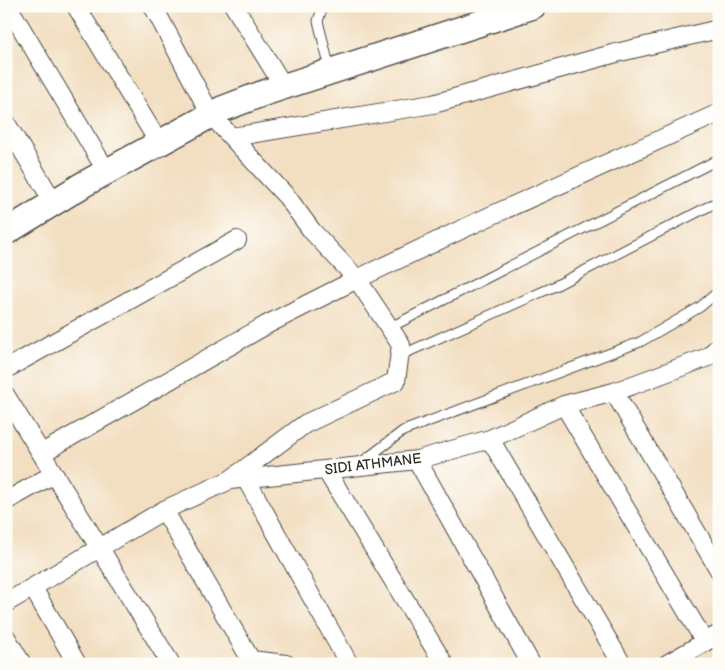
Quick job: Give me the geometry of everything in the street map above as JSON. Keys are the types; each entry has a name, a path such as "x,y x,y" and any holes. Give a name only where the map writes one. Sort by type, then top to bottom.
{"street":[{"path":"8,6 107,172"},
{"path":"76,6 159,143"},
{"path":"152,6 211,115 287,197 312,231 357,279 401,345 396,381 305,424 238,480 349,664"},
{"path":"234,6 284,87"},
{"path":"6,232 107,172 222,109 533,6"},
{"path":"232,137 433,104 616,53 719,29"},
{"path":"42,453 268,324 357,279 488,216 719,113"},
{"path":"6,123 54,203"},
{"path":"6,368 238,240"},
{"name":"SIDI ATHMANE","path":"6,603 164,510 238,480 417,460 490,438 564,404 614,392 708,357 719,346"},
{"path":"614,392 719,570"},
{"path":"6,396 171,664"},
{"path":"564,404 712,638 667,664"},
{"path":"490,438 622,664"},
{"path":"417,460 531,664"},
{"path":"326,470 444,664"},
{"path":"6,501 54,474"},
{"path":"164,510 251,660 286,664"},
{"path":"33,588 76,664"},
{"path":"6,637 22,664"}],"lane":[{"path":"323,6 318,21 331,72"},
{"path":"389,328 719,159"},
{"path":"399,356 555,286 719,201"},
{"path":"356,467 403,432 640,342 700,307 719,291"}]}
